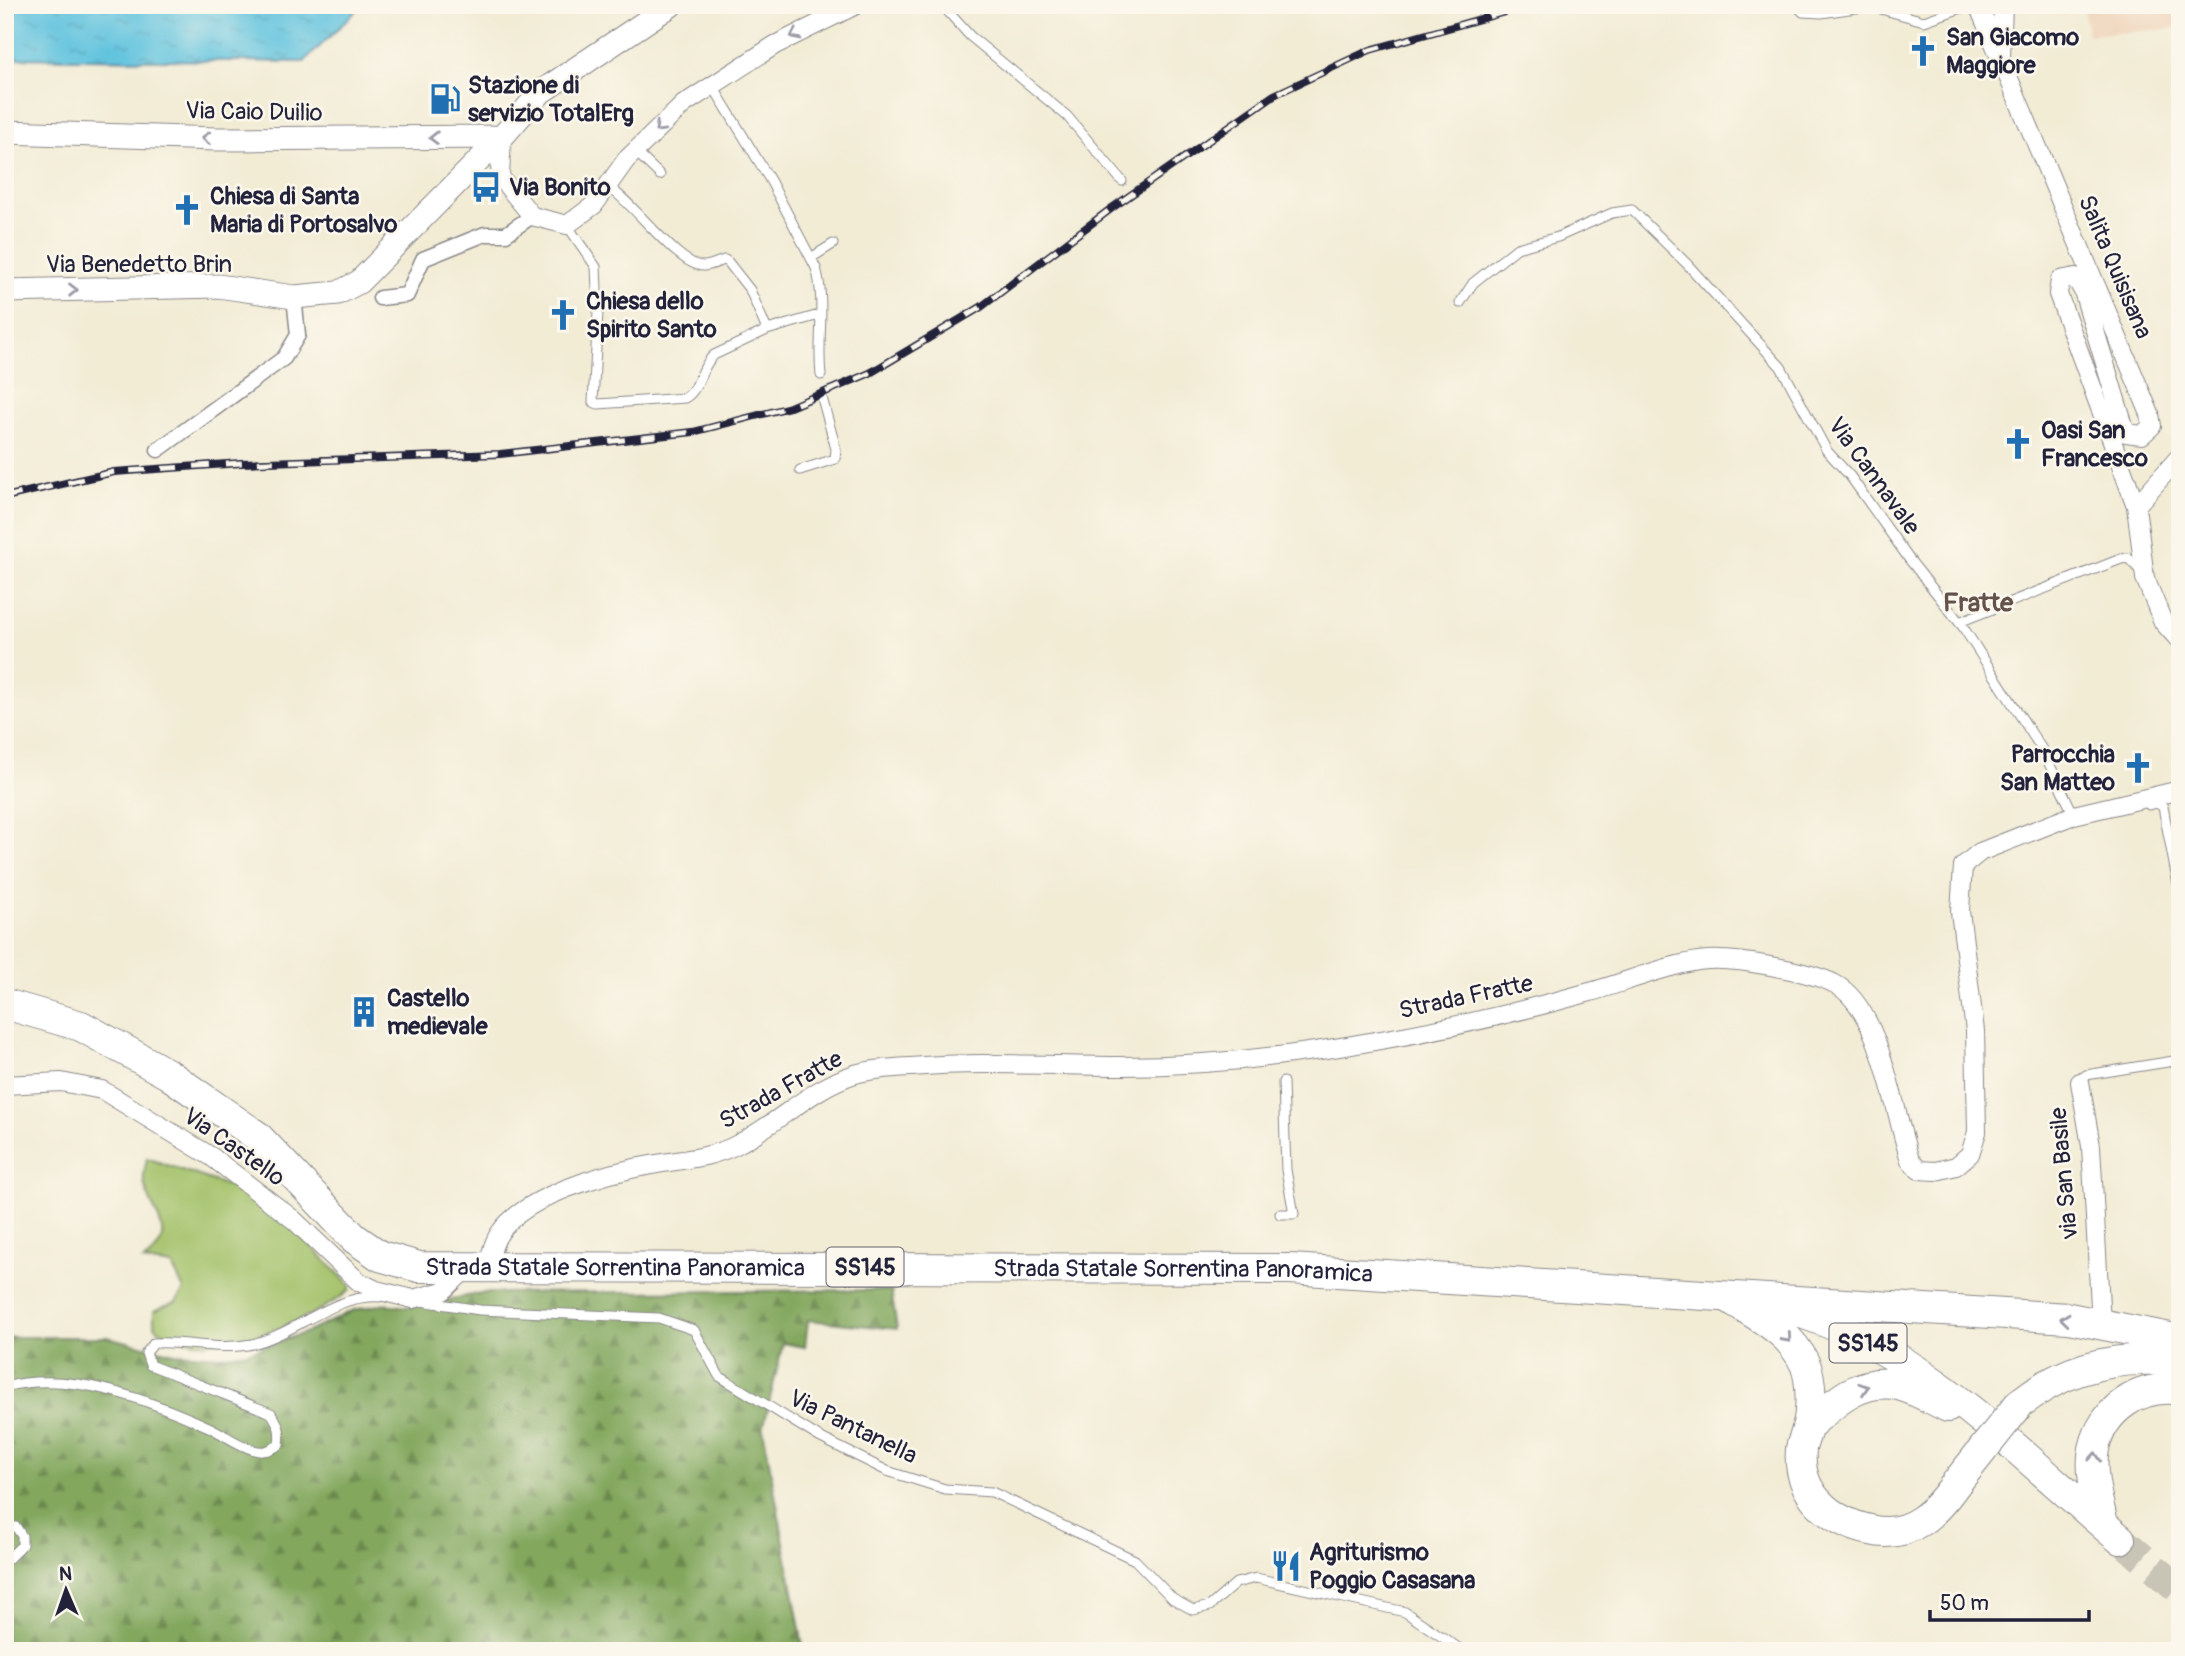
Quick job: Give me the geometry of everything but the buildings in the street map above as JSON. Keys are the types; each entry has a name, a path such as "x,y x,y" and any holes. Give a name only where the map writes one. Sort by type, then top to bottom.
{"main road":[{"name":"Strada Statale Sorrentina Panoramica","path":"5,1004 81,1026 168,1074 257,1136 354,1238 380,1256 419,1267 1278,1269 1731,1299"},
{"path":"1731,1299 1943,1309 2101,1324 2180,1340"},
{"path":"1731,1299 1778,1329 1794,1346 1806,1366 1808,1426 1801,1447 1801,1472 1811,1495 1827,1511 1853,1527 1879,1533 1906,1530 1929,1517 2020,1403 2038,1388 2065,1374 2094,1364 2153,1359 2180,1362"},
{"name":"SS145","path":"1731,1299 1787,1310 1845,1331 1916,1369 1987,1424 2112,1532 2094,1481 2094,1449 2106,1421 2122,1402 2147,1391 2180,1390"},
{"path":"1808,1426 1840,1398 1870,1385 1894,1384 1987,1424"}],"street":[{"name":"Via Benedetto Brin","path":"5,291 218,286 293,297 338,293 359,282 502,137 541,92 671,5"},
{"path":"502,137 500,177 532,216 567,225 594,205 635,151 684,104 775,45 856,5"},
{"name":"Salita Quisisana","path":"1978,5 2150,414 2152,426 2142,435 2126,433 2083,291 2075,277 2060,280 2058,294 2136,506 2145,576 2163,622 2180,641"},
{"path":"2001,64 2003,5"},
{"name":"Via Caio Duilio","path":"5,132 245,139 502,137"},
{"path":"380,298 407,295 423,259 485,234 506,234 532,216"},
{"path":"158,450 284,358 298,335 293,297"},
{"path":"2136,506 2180,456"},
{"path":"2074,815 2180,790"},
{"name":"Strada Fratte","path":"478,1268 506,1226 537,1202 565,1188 600,1178 653,1164 698,1158 736,1146 782,1114 852,1075 934,1065 1126,1066 1181,1063 1373,1042 1530,1009 1703,960 1816,976 1846,991 1859,1003 1885,1070 1910,1160 1919,1170 1936,1171 1956,1166 1970,1154 1977,1132 1975,1031 1960,911 1960,875 1970,858 1980,852 2074,815"},
{"name":"Via Castello","path":"5,1085 61,1082 102,1090 212,1157 293,1220 358,1281 376,1290 413,1299"},
{"name":"via San Basile","path":"2080,1082 2091,1146 2101,1324"},
{"path":"413,1299 443,1291 478,1268"}],"lane":[{"path":"942,5 970,36 1067,116 1122,181"},
{"path":"1796,5 1803,12 1821,13 1870,6 1924,21 1970,5"},
{"path":"712,86 769,180 811,258 821,284 821,374"},
{"path":"635,151 660,175"},
{"path":"607,186 635,209 687,262 702,267 725,260 728,262 750,290 767,330"},
{"name":"Via Cannavale","path":"1460,303 1473,283 1517,247 1558,237 1612,213 1632,211 1687,264 1781,367 1827,451 1850,476 1909,559 1959,622 2043,751 2074,815"},
{"path":"567,225 596,267 593,402 685,398 693,391 707,361 767,330 819,315"},
{"path":"811,258 833,244"},
{"path":"800,470 835,459 836,449 822,398"},
{"path":"1959,622 2122,559 2129,558 2145,576"},
{"path":"2099,811 2157,803 2163,807 2180,895"},
{"name":"via San Basile","path":"2080,1082 2086,1075 2180,1060"},
{"path":"1280,1214 1294,1214 1286,1170 1283,1082"},
{"path":"5,1387 45,1380 84,1385 121,1395 211,1428 253,1450 268,1452 279,1445 280,1434 279,1424 271,1413 150,1365 146,1353 154,1343 172,1342 218,1349 254,1343 348,1301 372,1296 413,1299"},
{"name":"Via Pantanella","path":"413,1299 480,1310 659,1318 694,1330 719,1376 819,1437 887,1471 945,1489 992,1492 1004,1497 1135,1560 1173,1599 1193,1609 1210,1606 1236,1583 1256,1578 1405,1612 1463,1651"},
{"path":"5,1527 16,1527 22,1536 22,1545 5,1562"}],"shaded area":[{"path":"2062,5 2180,5 2180,34 2177,28 2088,35 2084,9 2063,15"}],"green space":[{"path":"147,1158 228,1186 271,1206 350,1285 350,1290 308,1316 254,1336 200,1342 175,1337 154,1326 154,1311 176,1302 184,1290 172,1265 143,1261 155,1251 161,1242 162,1233 144,1181"},
{"path":"891,1290 897,1329 808,1320 805,1347 783,1343 763,1429 804,1651 5,1651 5,1346 10,1337 107,1337 175,1353 220,1356 248,1352 310,1331 354,1310 384,1304 409,1307 483,1293"}],"water":[{"path":"5,5 362,5 304,62 5,58"}],"tunnel":[{"path":"2120,1539 2180,1590"}],"railway":[{"path":"5,497 114,472 241,463 500,454 693,432 790,407 870,373 981,307 1112,208 1274,95 1370,50 1519,8"}],"place":[{"name":"San Giacomo Maggiore","path":"1923,51"},
{"name":"Stazione di servizio TotalErg","path":"445,99"},
{"name":"Via Bonito","path":"486,187"},
{"name":"Chiesa di Santa Maria di Portosalvo","path":"187,210"},
{"name":"Chiesa dello Spirito Santo","path":"563,315"},
{"name":"Oasi San Francesco","path":"2018,444"},
{"name":"Parrocchia San Matteo","path":"2138,768"},
{"name":"Castello medievale","path":"364,1012"},
{"name":"Agriturismo Poggio Casasana","path":"1286,1566"}],"district":[{"name":"Fratte","path":"1978,603"}]}
